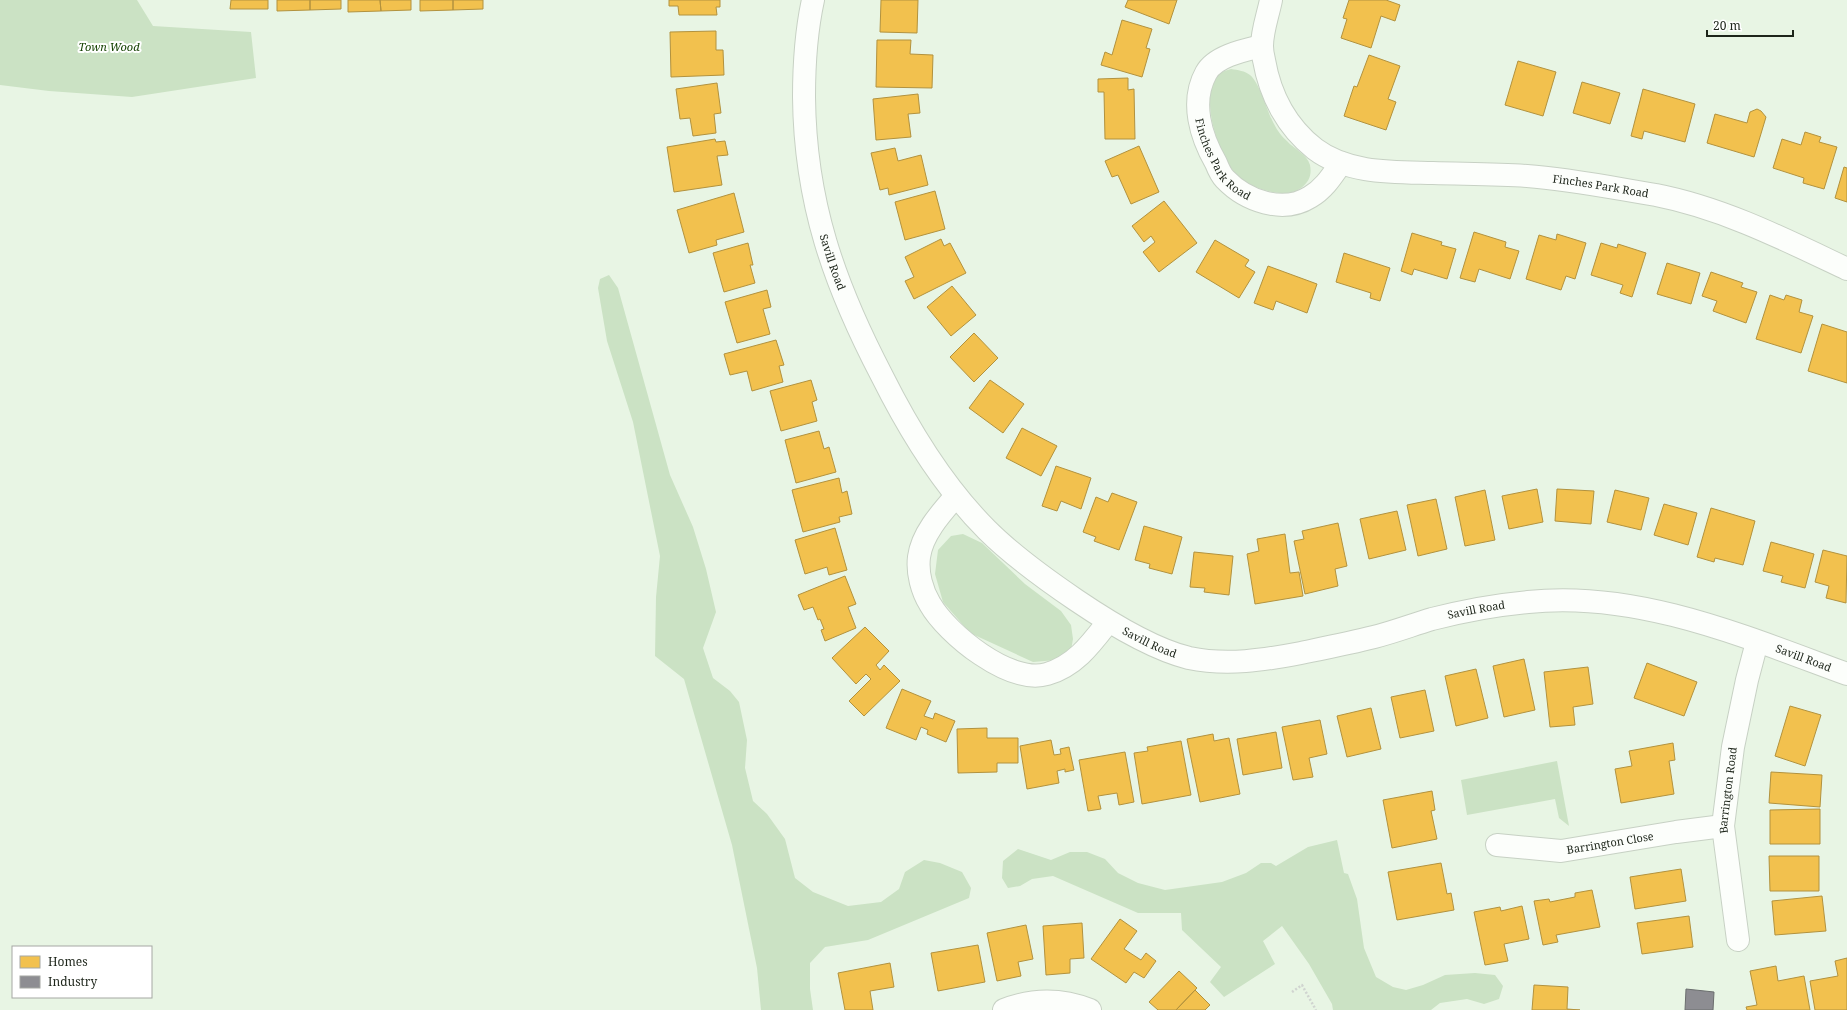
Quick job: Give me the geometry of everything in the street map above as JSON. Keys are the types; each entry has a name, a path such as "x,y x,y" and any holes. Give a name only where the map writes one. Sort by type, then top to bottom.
{"street":[{"name":"Savill Road","path":"813,0 808,19 804,71 804,121 808,165 816,211 846,304 900,412 935,469 956,496 987,530 1024,563 1108,622 1150,643 1187,657 1225,663 1265,660 1331,647 1474,609 1537,601 1580,600 1629,606 1681,618 1757,642 1847,674"},
{"name":"Finches Park Road","path":"1271,0 1262,46 1267,76 1278,105 1294,129 1316,149 1341,163 1378,171 1528,176 1564,180 1657,196 1692,204 1729,217 1780,237 1847,269"},
{"name":"Finches Park Road","path":"1262,46 1244,50 1221,59 1206,72 1199,92 1198,113 1203,134 1212,156 1224,178 1243,194 1270,204 1292,205 1310,197 1327,183 1341,163"},
{"path":"956,496 926,535 919,557 920,579 929,604 945,626 972,649 1002,667 1023,674 1046,675 1068,665 1073,661 1087,649 1108,622"},
{"name":"Barrington Road","path":"1738,940 1723,826 1733,747 1747,680 1757,642"},
{"name":"Barrington Close","path":"1497,844 1561,851 1676,832 1723,826"},
{"path":"1004,1010 1042,1000 1077,1005 1090,1010"}],"path":[{"path":"1292,992 1302,985 1316,1010"}],"green space":[{"name":"Town Wood","path":"0,0 137,0 153,26 251,32 256,78 132,97 49,91 0,85"},
{"path":"1231,69 1246,73 1254,79 1271,119 1278,131 1308,161 1311,172 1308,181 1298,190 1287,193 1279,193 1267,191 1254,186 1239,177 1231,168 1224,156 1213,125 1210,109 1210,94 1214,81 1222,72"},
{"path":"609,275 618,288 670,475 693,527 706,569 716,612 703,648 713,678 730,691 739,702 747,740 745,768 753,801 767,814 785,839 795,878 813,892 848,906 881,902 899,889 905,872 924,860 940,863 962,872 971,888 969,898 868,940 825,947 810,963 810,989 813,1010 761,1010 757,968 732,845 684,679 655,656 656,597 660,556 633,422 607,341 598,288 600,279"},
{"path":"963,534 982,543 1025,584 1061,611 1071,625 1073,639 1071,650 1056,660 1033,662 970,633 943,602 935,574 938,550 951,536"},
{"path":"1557,761 1569,826 1559,818 1555,799 1467,815 1461,780"},
{"path":"1337,840 1344,873 1348,874 1357,899 1364,948 1376,977 1393,987 1406,990 1423,985 1445,975 1475,973 1495,975 1503,986 1499,999 1484,1004 1467,999 1440,1003 1431,1010 1333,1010 1332,1004 1309,964 1282,926 1263,941 1275,964 1224,997 1210,982 1221,967 1182,930 1181,913 1138,913 1053,876 1032,879 1020,886 1008,888 1002,878 1003,861 1018,849 1051,860 1070,852 1087,852 1105,859 1118,873 1138,883 1165,890 1222,882 1246,873 1261,863 1271,863 1276,866 1308,847"}],"building: Homes":[{"path":"231,0 268,0 268,9 230,9"},
{"path":"277,0 310,0 310,10 277,11"},
{"path":"310,0 341,0 341,9 310,10"},
{"path":"348,0 380,0 381,11 348,12"},
{"path":"380,0 411,0 411,10 381,11"},
{"path":"420,0 453,0 453,10 420,11"},
{"path":"453,0 483,0 483,9 453,10"},
{"path":"669,0 720,0 720,7 716,7 717,15 679,15 678,6 669,6"},
{"path":"881,0 918,0 917,33 880,32"},
{"path":"1128,0 1177,0 1169,24 1125,7"},
{"path":"1349,0 1386,0 1400,5 1395,21 1381,16 1371,48 1341,38 1347,19 1343,18"},
{"path":"1122,20 1152,29 1146,48 1150,49 1142,77 1101,65 1105,52 1112,55"},
{"path":"716,31 716,50 723,50 724,75 671,77 670,32"},
{"path":"877,40 911,40 910,54 933,55 932,88 876,87"},
{"path":"1369,55 1400,66 1388,99 1396,102 1386,130 1344,116 1354,86 1357,87"},
{"path":"1518,61 1556,72 1543,116 1505,105"},
{"path":"1128,78 1128,90 1134,89 1135,139 1105,139 1104,92 1098,92 1098,79"},
{"path":"1582,82 1620,93 1610,124 1573,113"},
{"path":"717,83 721,113 714,114 716,133 693,136 690,118 680,119 676,89"},
{"path":"1643,89 1695,104 1685,142 1644,131 1642,139 1631,136"},
{"path":"918,94 920,113 908,114 911,137 876,140 873,99"},
{"path":"1757,109 1766,117 1754,157 1707,143 1715,114 1747,123 1750,112"},
{"path":"1805,132 1821,137 1819,142 1837,147 1824,189 1803,183 1804,178 1773,168 1782,139 1801,145"},
{"path":"715,139 716,142 725,141 728,155 717,156 722,185 674,192 667,147"},
{"path":"1139,146 1159,192 1131,204 1118,175 1112,177 1105,161"},
{"path":"895,148 898,161 921,155 928,185 889,195 888,188 880,190 871,153"},
{"path":"1844,167 1847,168 1847,202 1835,198"},
{"path":"935,191 945,229 905,240 895,202"},
{"path":"734,193 744,232 716,240 717,245 689,253 677,210"},
{"path":"1164,201 1197,243 1159,272 1143,252 1155,242 1151,236 1144,242 1132,226"},
{"path":"1474,232 1506,242 1505,247 1519,251 1510,279 1479,269 1475,282 1460,278"},
{"path":"1412,233 1442,242 1441,245 1456,249 1447,279 1414,269 1412,275 1401,271"},
{"path":"1557,234 1586,243 1575,279 1566,276 1561,290 1526,279 1539,235 1556,240"},
{"path":"941,239 944,246 950,243 966,273 914,299 905,281 914,277 905,257"},
{"path":"1215,240 1249,260 1245,266 1255,272 1239,298 1196,272"},
{"path":"748,243 753,265 750,265 755,283 724,292 713,253"},
{"path":"1601,243 1617,248 1618,244 1646,253 1632,297 1620,293 1623,285 1591,275"},
{"path":"1344,253 1390,268 1380,301 1370,298 1371,293 1336,282"},
{"path":"1667,263 1700,273 1691,304 1657,294"},
{"path":"1268,266 1317,284 1307,313 1276,301 1273,310 1254,303"},
{"path":"1711,272 1743,283 1741,287 1757,292 1746,323 1713,311 1717,301 1702,296"},
{"path":"952,286 976,315 951,336 927,307"},
{"path":"767,290 771,307 763,309 770,334 737,343 725,302"},
{"path":"1770,295 1784,300 1786,295 1802,300 1799,312 1813,316 1801,353 1756,339"},
{"path":"1822,324 1847,332 1847,383 1808,371"},
{"path":"974,333 998,358 974,382 950,357"},
{"path":"776,340 784,365 779,366 783,382 752,391 747,371 730,375 724,354"},
{"path":"811,380 817,400 812,402 817,421 781,431 770,391"},
{"path":"990,380 1024,404 1003,433 969,408"},
{"path":"1022,428 1057,446 1041,476 1006,458"},
{"path":"819,431 824,449 829,447 836,472 796,483 785,440"},
{"path":"1056,466 1091,478 1081,509 1061,501 1057,511 1042,506"},
{"path":"839,478 842,493 847,491 852,514 839,517 840,522 803,532 792,490"},
{"path":"1537,489 1543,522 1509,529 1502,496"},
{"path":"1557,489 1594,491 1591,524 1555,521"},
{"path":"1485,490 1495,540 1465,546 1455,497"},
{"path":"1615,490 1649,498 1641,530 1607,522"},
{"path":"1112,493 1137,502 1119,550 1094,541 1096,537 1083,532 1096,497 1108,502"},
{"path":"1436,499 1447,549 1418,556 1407,505"},
{"path":"1664,504 1697,513 1688,545 1654,535"},
{"path":"1711,508 1755,521 1743,565 1715,558 1714,562 1697,557"},
{"path":"1397,511 1406,550 1369,559 1360,519"},
{"path":"1338,523 1347,566 1335,569 1338,586 1305,594 1294,541 1304,539 1302,531"},
{"path":"1144,526 1182,537 1172,574 1149,568 1150,564 1135,560"},
{"path":"835,528 847,570 829,575 827,567 805,574 795,540"},
{"path":"1285,534 1290,573 1299,572 1303,596 1255,604 1247,554 1259,551 1257,539"},
{"path":"1771,542 1814,554 1805,588 1781,582 1783,576 1763,571"},
{"path":"1823,550 1847,556 1846,603 1826,598 1829,586 1815,582"},
{"path":"1194,552 1233,556 1229,595 1204,592 1205,588 1190,587"},
{"path":"845,576 856,604 848,607 856,628 825,641 821,630 824,629 820,619 818,620 813,607 804,610 798,595"},
{"path":"865,627 889,651 876,665 880,670 884,665 900,681 864,716 849,701 871,679 866,674 856,684 832,658"},
{"path":"1524,659 1535,710 1504,717 1493,666"},
{"path":"1647,663 1697,682 1684,716 1634,698"},
{"path":"1588,667 1593,704 1573,707 1575,725 1550,727 1544,672"},
{"path":"1476,669 1488,718 1456,726 1445,676"},
{"path":"902,689 931,701 924,716 933,719 935,713 955,721 946,742 927,734 928,730 921,727 916,740 886,728"},
{"path":"1425,690 1434,731 1400,738 1391,697"},
{"path":"1790,706 1821,715 1805,766 1775,756"},
{"path":"1371,708 1381,749 1347,757 1337,716"},
{"path":"1320,720 1327,754 1309,758 1313,777 1293,780 1282,727"},
{"path":"987,728 987,738 1018,738 1018,763 997,763 997,772 958,773 957,729"},
{"path":"1276,732 1282,768 1243,775 1237,739"},
{"path":"1213,734 1214,741 1229,738 1240,794 1200,802 1187,739"},
{"path":"1051,740 1054,755 1061,754 1060,749 1069,747 1074,770 1065,772 1065,769 1057,771 1059,783 1027,789 1020,746"},
{"path":"1181,741 1191,795 1142,804 1134,753 1148,751 1147,747"},
{"path":"1673,743 1675,760 1669,761 1674,794 1621,803 1615,769 1632,766 1629,751"},
{"path":"1125,752 1134,802 1119,805 1117,793 1098,796 1101,809 1088,811 1079,760"},
{"path":"1771,772 1822,775 1820,807 1769,803"},
{"path":"1432,791 1435,810 1431,811 1437,839 1392,848 1383,800"},
{"path":"1820,809 1820,844 1770,844 1770,810"},
{"path":"1769,856 1819,856 1819,891 1770,891"},
{"path":"1441,863 1447,894 1451,893 1454,910 1397,920 1388,872"},
{"path":"1681,869 1686,901 1635,909 1630,877"},
{"path":"1592,890 1600,927 1556,935 1558,942 1543,945 1534,901 1549,899 1550,902 1575,897 1575,893"},
{"path":"1822,896 1826,931 1775,935 1772,901"},
{"path":"1522,906 1529,939 1504,944 1508,961 1485,965 1474,912 1500,907 1501,911"},
{"path":"1689,916 1693,947 1642,954 1637,923"},
{"path":"1120,919 1137,931 1124,949 1141,960 1146,953 1156,961 1144,978 1134,972 1126,983 1091,959"},
{"path":"1082,923 1084,958 1070,959 1070,973 1046,975 1043,926"},
{"path":"1026,925 1033,959 1018,962 1021,976 997,981 987,933"},
{"path":"978,945 985,982 938,991 931,953"},
{"path":"1847,958 1847,1010 1815,1010 1810,981 1838,976 1835,961"},
{"path":"890,963 894,987 870,991 873,1010 845,1010 838,973"},
{"path":"1776,966 1778,981 1804,976 1810,1010 1747,1010 1746,1007 1757,1005 1750,971"},
{"path":"1179,971 1197,988 1176,1010 1158,1010 1149,1002"},
{"path":"1534,985 1568,987 1567,1009 1580,1010 1532,1010"},
{"path":"1195,990 1210,1005 1205,1010 1176,1010"}],"building: Industry":[{"path":"1686,989 1714,992 1713,1010 1685,1010"}]}
